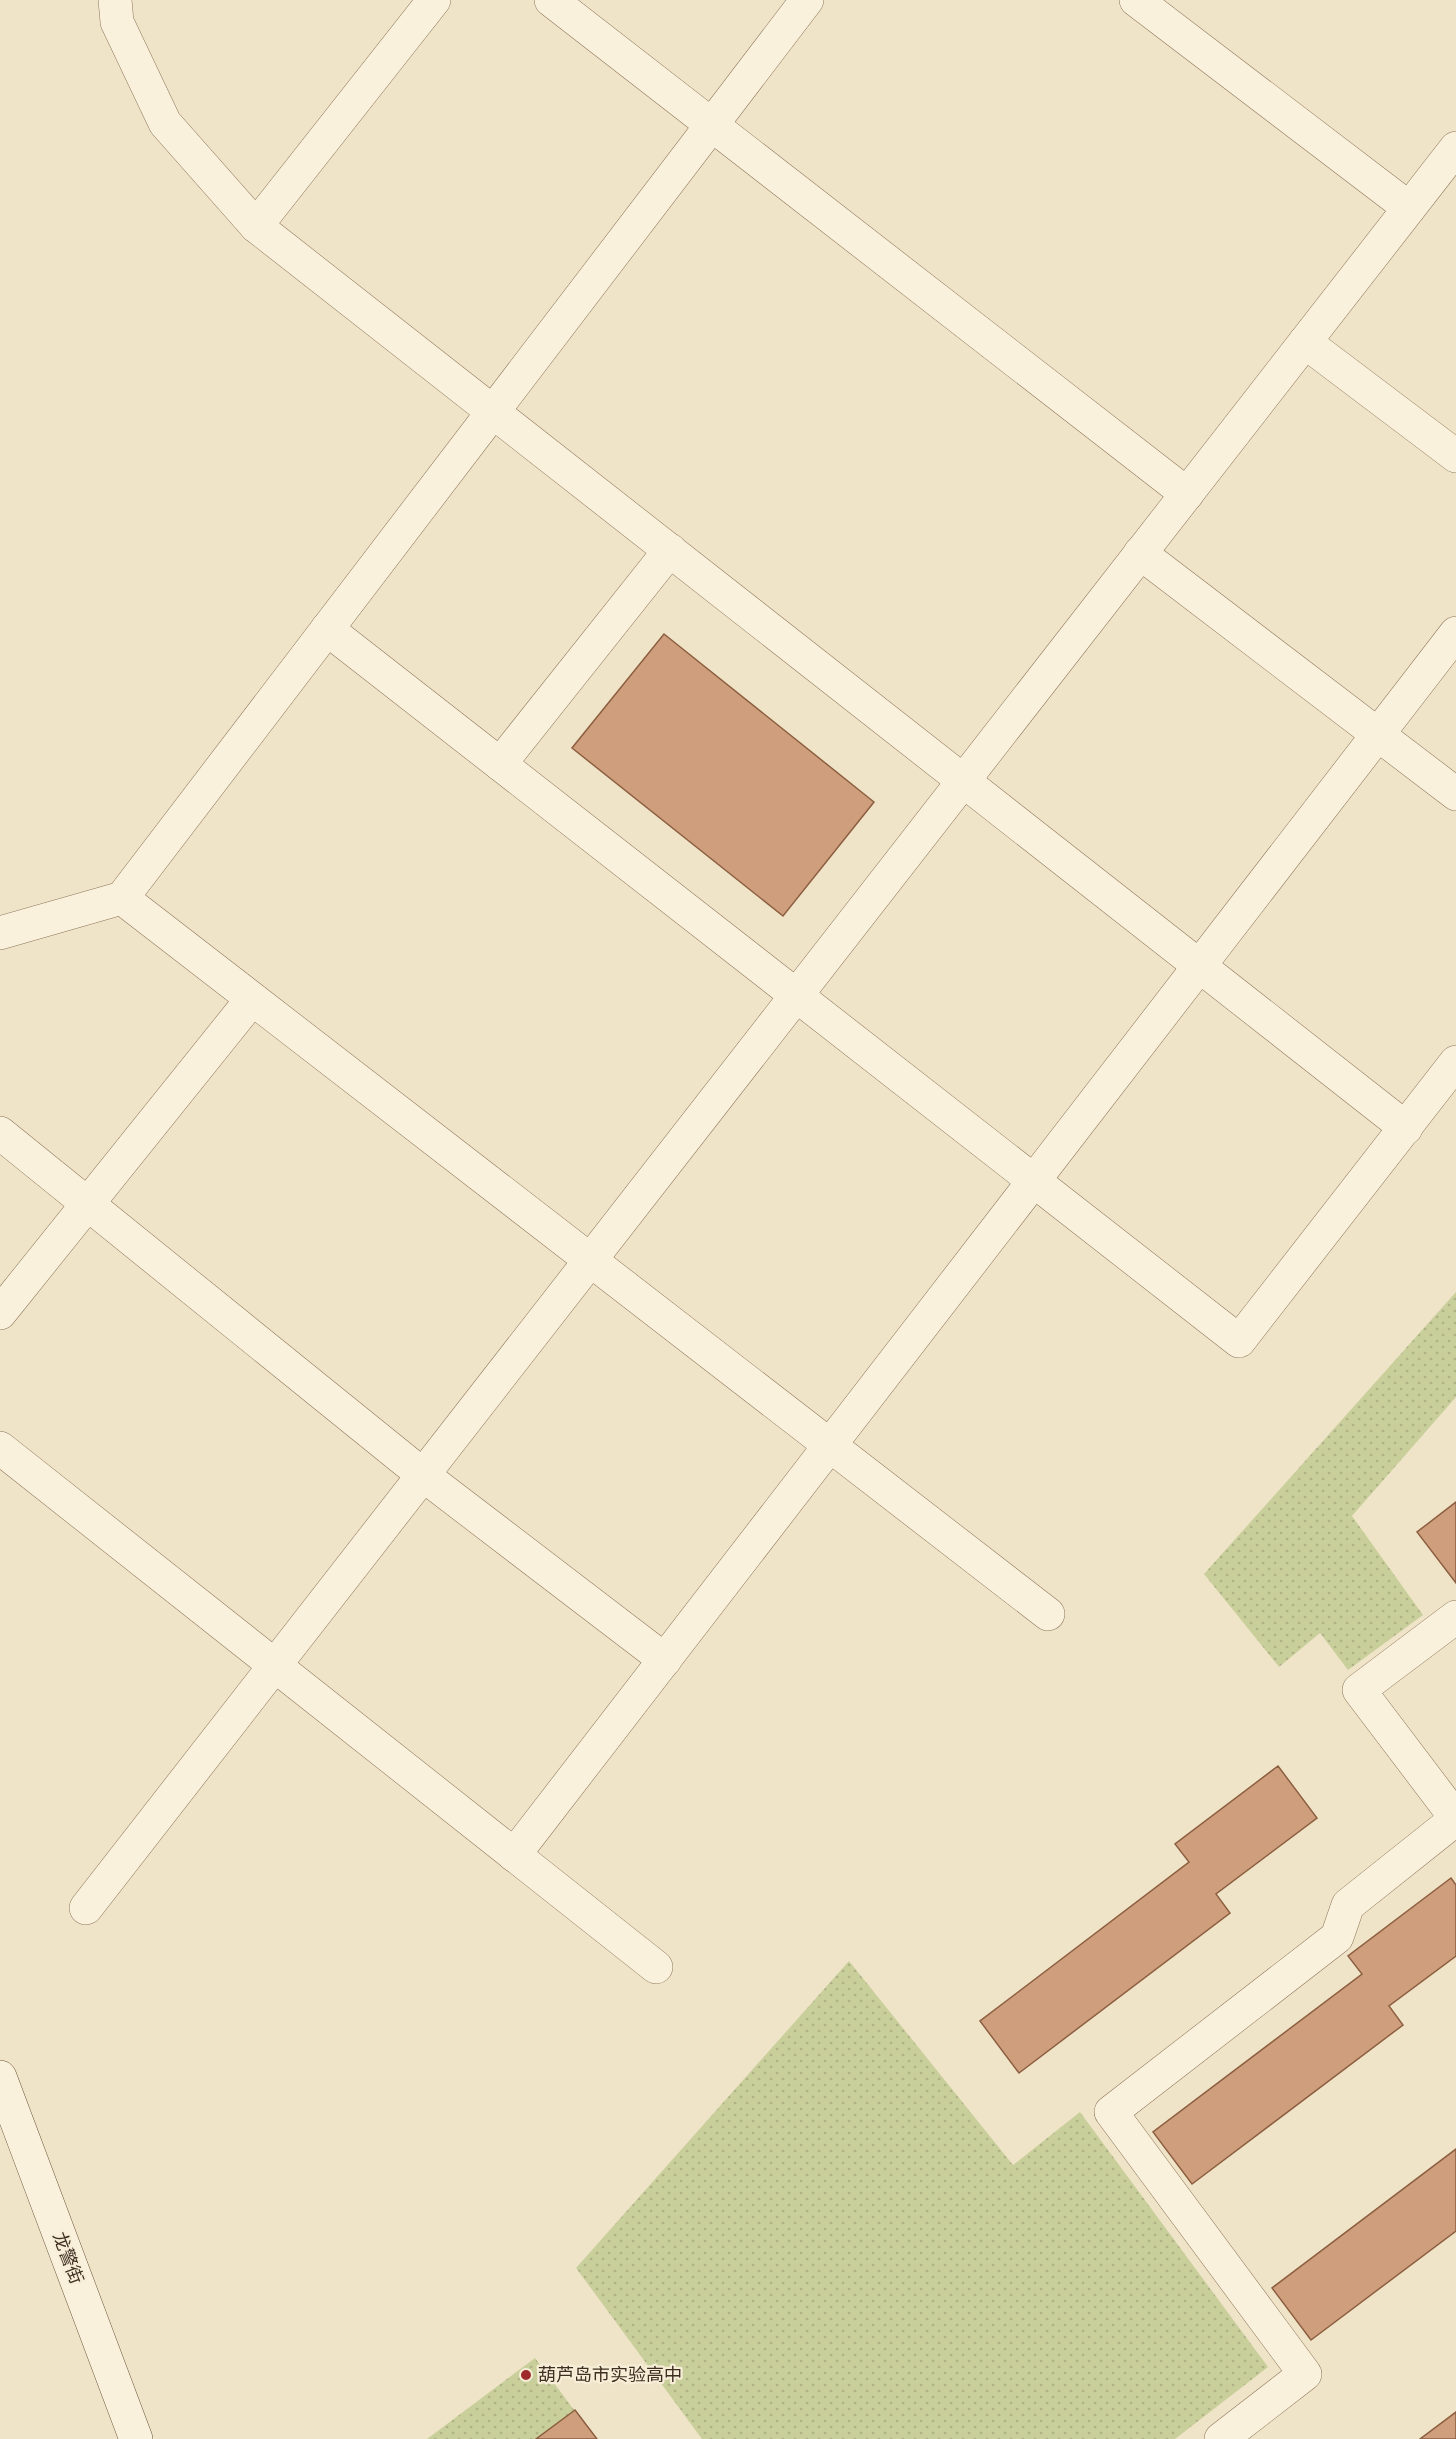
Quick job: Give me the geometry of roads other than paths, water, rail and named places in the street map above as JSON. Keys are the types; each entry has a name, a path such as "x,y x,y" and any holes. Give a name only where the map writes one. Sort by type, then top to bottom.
{"street":[{"path":"114,0 117,22 165,123 256,226 1406,1128"},
{"path":"256,226 434,0"},
{"path":"551,0 1187,494"},
{"path":"0,933 122,898 807,0"},
{"path":"1136,0 1409,208"},
{"path":"86,1908 1456,148"},
{"path":"1305,342 1456,456"},
{"path":"500,764 669,550"},
{"path":"1140,553 1456,794"},
{"path":"327,628 1239,1341 1456,1062"},
{"path":"514,1855 1456,633"},
{"path":"122,898 1048,1614"},
{"path":"0,1313 252,999"},
{"path":"0,1133 423,1475 665,1660"},
{"path":"0,1448 656,1967"},
{"path":"1221,2439 1305,2374 1111,2112 1337,1937 1348,1905 1456,1819 1359,1690 1456,1617"},
{"name":"龙警街","path":"0,2077 136,2439"}],"place":[{"name":"葫芦岛市实验高中","path":"526,2375"}]}
